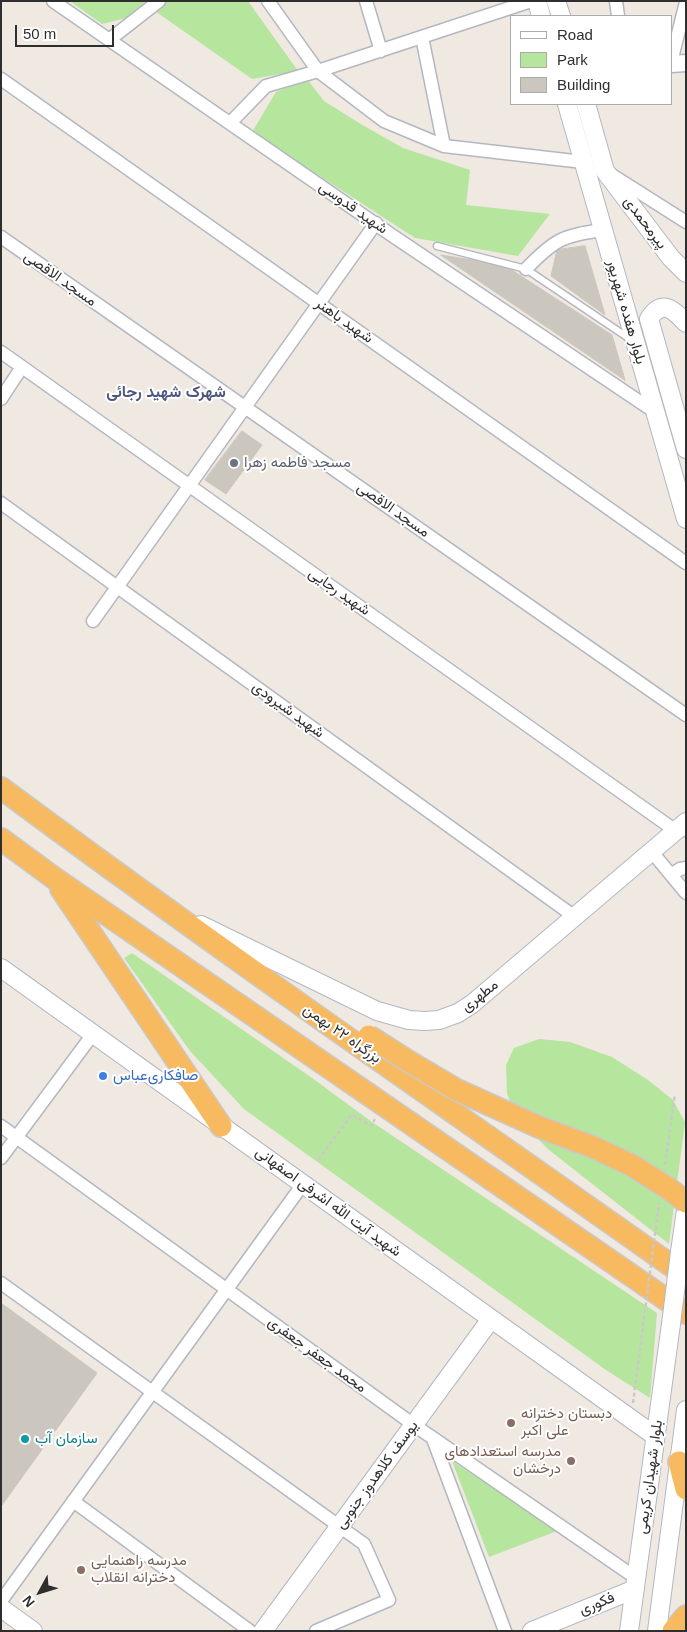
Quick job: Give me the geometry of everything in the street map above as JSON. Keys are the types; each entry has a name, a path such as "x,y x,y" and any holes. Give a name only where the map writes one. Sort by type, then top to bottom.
{"highway":[{"name":"بزرگراه ۲۲ بهمن","path":"1,788 308,1011 686,1276"},
{"path":"1,839 678,1319"},
{"path":"97,859 369,1036 457,1090 539,1127 593,1147 633,1166 686,1202"},
{"path":"54,878 221,1126"},
{"path":"679,1462 686,1489"},
{"path":"673,1631 686,1616"}],"main road":[{"path":"537,1 541,15"},
{"path":"556,1 561,15"},
{"name":"بلوار هفده شهریور","path":"566,105 686,519"},
{"path":"586,105 605,171"},
{"name":"پیرمحمدی","path":"605,171 671,258 686,273"},
{"name":"بلوار هفده شهریور","path":"686,323 672,309 666,307 659,309 649,319 686,449"},
{"name":"مطهری","path":"192,921 377,1012 409,1020 439,1020 458,1013 472,1004 683,827"},
{"name":"شهید آیت الله اشرفی اصفهانی","path":"1,968 655,1436"},
{"name":"بلوار شهیدان کریمی","path":"630,1629 655,1436 678,1319 680,1252 686,1210"},
{"name":"یوسف کلاهدوز جنوبی","path":"263,1631 491,1319"},
{"name":"بلوار شهیدان کریمی","path":"657,1631 686,1410"},
{"path":"630,1629 635,1622 641,1573 644,1568 654,1566 658,1570 662,1585"},
{"name":"فکوری","path":"532,1631 636,1584"},
{"path":"1,1608 33,1631"}],"street":[{"name":"شهید قدوسی","path":"53,1 655,412"},
{"path":"110,40 159,1"},
{"path":"268,1 318,72 384,121 444,146 583,162"},
{"path":"366,1 381,51"},
{"path":"230,122 266,86 318,72 531,1"},
{"path":"616,1 618,15"},
{"path":"672,59 686,2"},
{"path":"422,37 444,146"},
{"path":"672,63 686,63"},
{"name":"شهید باهنر","path":"1,79 686,562"},
{"path":"605,171 686,222"},
{"path":"93,621 376,223"},
{"path":"526,269 557,240 577,233 603,230"},
{"name":"مسجد الاقصی","path":"1,237 686,714"},
{"name":"شهید رجایی","path":"1,352 189,486 683,827"},
{"path":"1,399 22,367"},
{"name":"شهید شیرودی","path":"1,503 575,917"},
{"path":"652,852 686,894"},
{"path":"671,875 680,869 686,868"},
{"path":"1,1158 92,1034"},
{"name":"محمد جعفر جعفری","path":"1,1126 636,1584"},
{"path":"1,1600 303,1184"},
{"path":"1,1283 364,1544 389,1600 316,1631"},
{"path":"433,1439 505,1631"},
{"path":"73,1501 250,1631"}],"lane":[{"path":"437,246 526,269 635,342"}],"path":[{"path":"664,1172 675,1094"},
{"path":"318,1160 352,1114 371,1126"},
{"path":"631,1419 659,1202"}],"green space":[{"path":"70,1 248,1 298,71 252,79 155,11 102,24"},
{"path":"307,79 324,101 403,148 470,170 466,205 550,214 518,256 415,238 252,132 276,92"},
{"path":"132,953 372,1122 657,1313 650,1398 606,1370 244,1109 190,1051 124,958"},
{"path":"539,1039 570,1042 612,1057 648,1080 673,1100 685,1122 669,1244 549,1150 518,1119 507,1094 506,1065 514,1048"},
{"path":"452,1461 557,1531 489,1557"}],"building":[{"path":"585,246 605,315 551,276 557,250"},
{"path":"441,255 504,265 612,335 625,380"},
{"name":"مسجد فاطمه زهرا","path":"242,431 262,445 226,494 205,480"},
{"name":"سازمان آب","path":"1,1303 97,1373 2,1505 1,1505"}],"place":[{"name":"مسجد فاطمه زهرا","path":"234,463"},
{"name":"صافکاری‌عباس","path":"103,1076"},
{"name":"دبستان دخترانه علی اکبر","path":"511,1423"},
{"name":"سازمان آب","path":"25,1439"},
{"name":"مدرسه استعدادهای درخشان","path":"571,1461"},
{"name":"مدرسه راهنمایی دخترانه انقلاب","path":"81,1570"}],"district":[{"name":"شهرک شهید رجائی","path":"166,393"}]}
